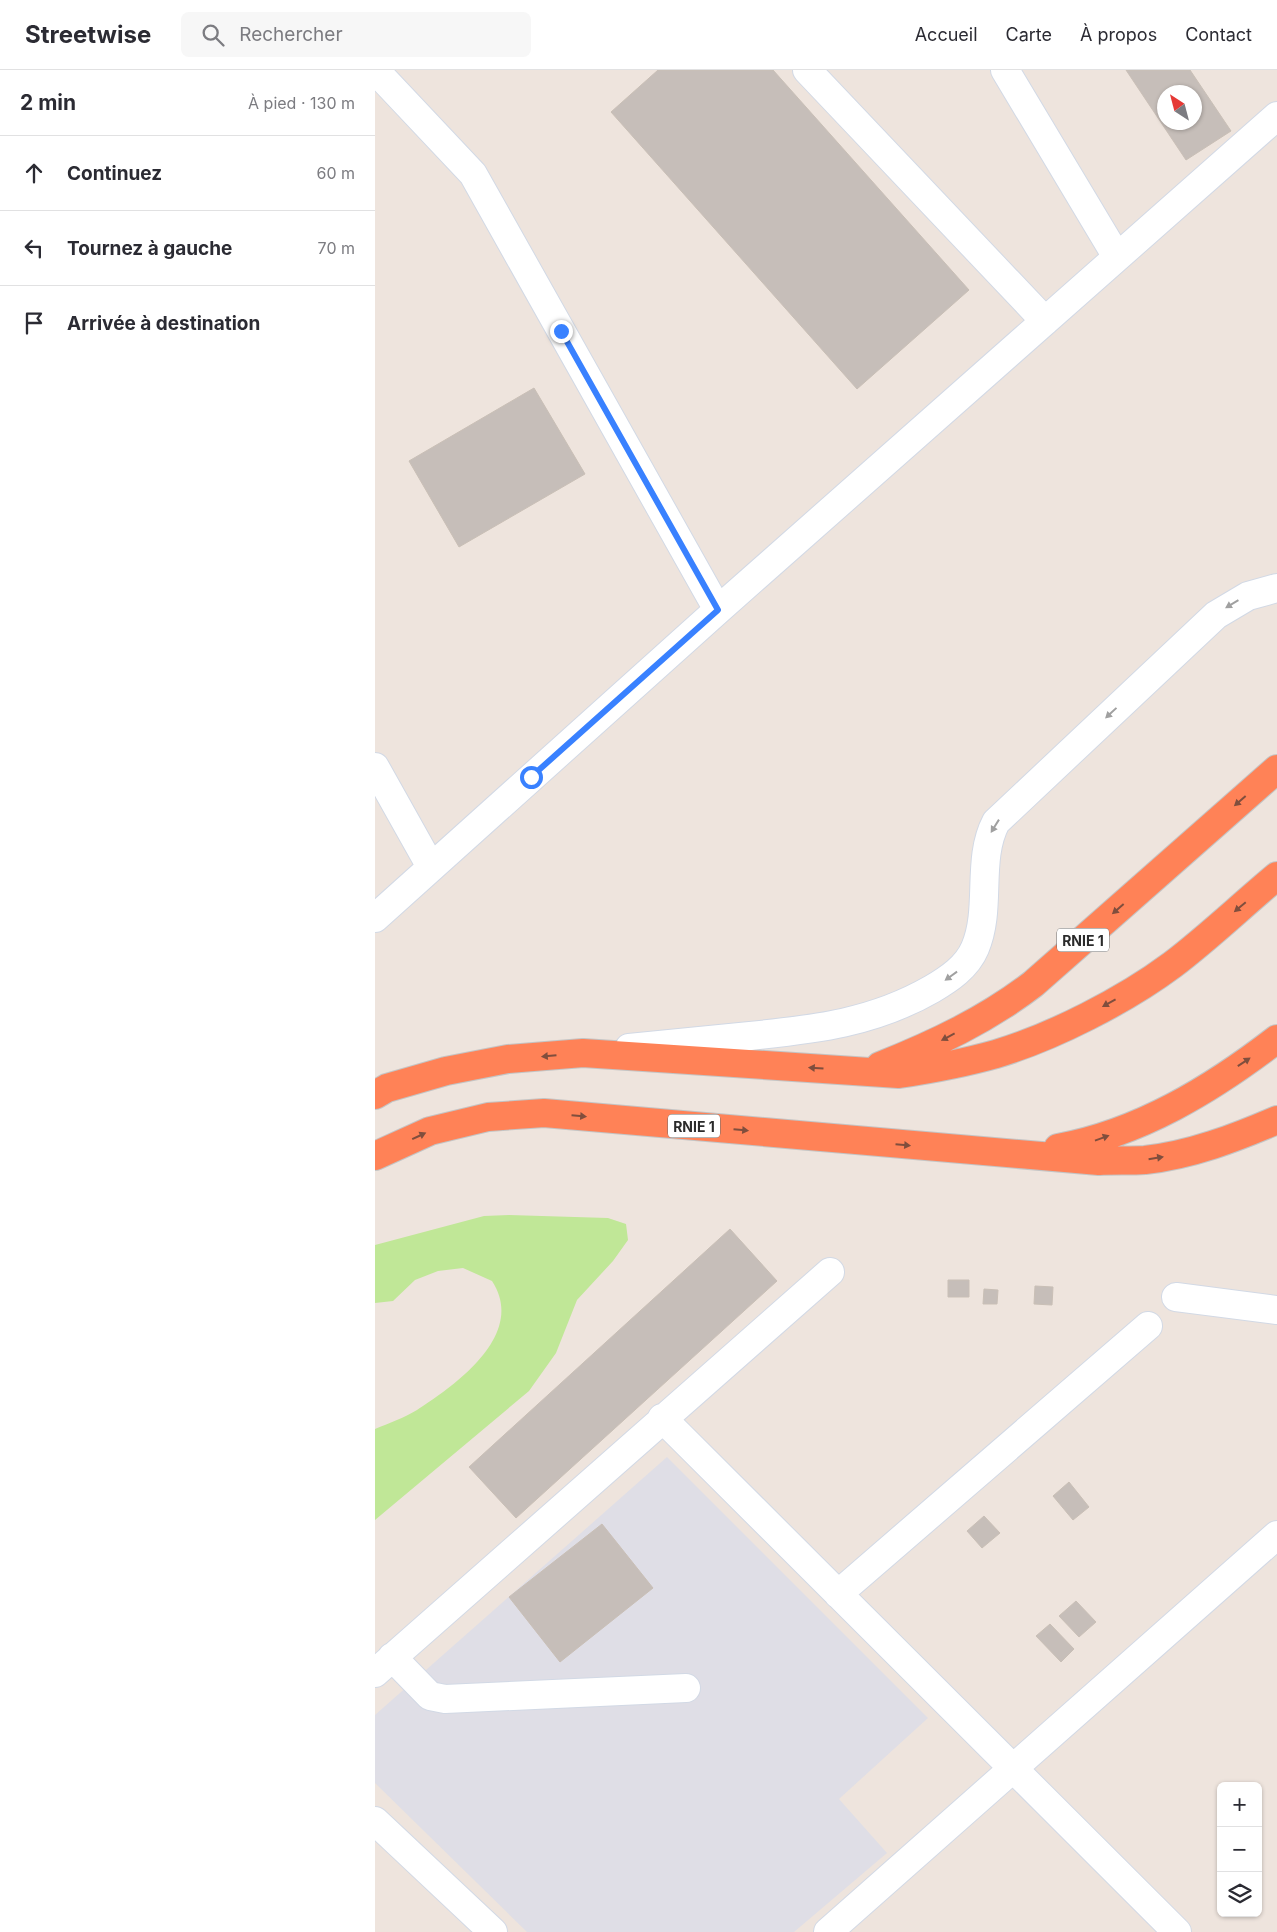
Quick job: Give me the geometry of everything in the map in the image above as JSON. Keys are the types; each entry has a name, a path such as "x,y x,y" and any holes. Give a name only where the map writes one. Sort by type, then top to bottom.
{"highway":[{"name":"RNIE 1","path":"864,1072 933,1045 1006,1004 1033,984 1277,769"},
{"name":"RNIE 1","path":"375,1095 387,1088 446,1071 508,1059 583,1053 899,1074 950,1066 998,1054 1053,1032 1109,1004 1172,965 1277,876"},
{"name":"RNIE 1","path":"1020,1156 1090,1143 1140,1124 1200,1092 1277,1039"},
{"name":"RNIE 1","path":"375,1156 430,1131 488,1117 543,1113 1020,1156 1099,1161 1145,1160 1177,1154 1233,1139 1277,1120"}],"street":[{"path":"375,70 473,174 718,610"},
{"path":"807,70 1045,321"},
{"path":"1005,70 1117,257"},
{"path":"375,918 718,610 1277,116"},
{"path":"583,1053 822,1028 865,1019 919,996 940,984 961,968 975,949 980,934 989,836 997,822 1216,614 1247,596 1277,588"},
{"path":"375,767 431,867"},
{"path":"686,1688 445,1699 430,1696 384,1665 662,1418 830,1272"},
{"path":"1176,1297 1277,1310"},
{"path":"838,1594 1148,1326"},
{"path":"662,1418 1177,1932"},
{"path":"828,1932 1014,1770 1277,1535"},
{"path":"375,1822 493,1932"}],"shaded area":[{"path":"667,1457 928,1718 839,1799 887,1853 794,1932 527,1932 375,1783 375,1715"}],"green space":[{"path":"484,1216 608,1218 626,1224 628,1240 613,1261 577,1300 556,1353 529,1391 375,1520 375,1429 417,1410 450,1387 482,1356 494,1339 501,1320 500,1301 492,1281 463,1268 438,1271 415,1280 393,1301 375,1303 375,1245"}],"building":[{"path":"658,70 773,70 969,290 857,389 611,112"},
{"path":"1126,70 1190,70 1200,85 1157,85 1157,116"},
{"path":"1202,88 1231,131 1186,160 1166,130 1202,130"},
{"path":"534,388 585,474 459,547 409,461"},
{"path":"730,1229 777,1281 516,1518 469,1467"},
{"path":"948,1280 969,1280 969,1297 948,1297"},
{"path":"1035,1286 1053,1287 1052,1305 1034,1304"},
{"path":"984,1289 998,1290 997,1304 983,1304"},
{"path":"1069,1482 1089,1507 1073,1520 1053,1496"},
{"path":"984,1516 1000,1533 982,1548 967,1531"},
{"path":"602,1524 653,1588 560,1662 509,1597"},
{"path":"1076,1601 1096,1622 1079,1637 1059,1616"},
{"path":"1050,1624 1074,1649 1061,1662 1036,1636"}],"route":[{"path":"531,777 718,610 561,331"}]}
